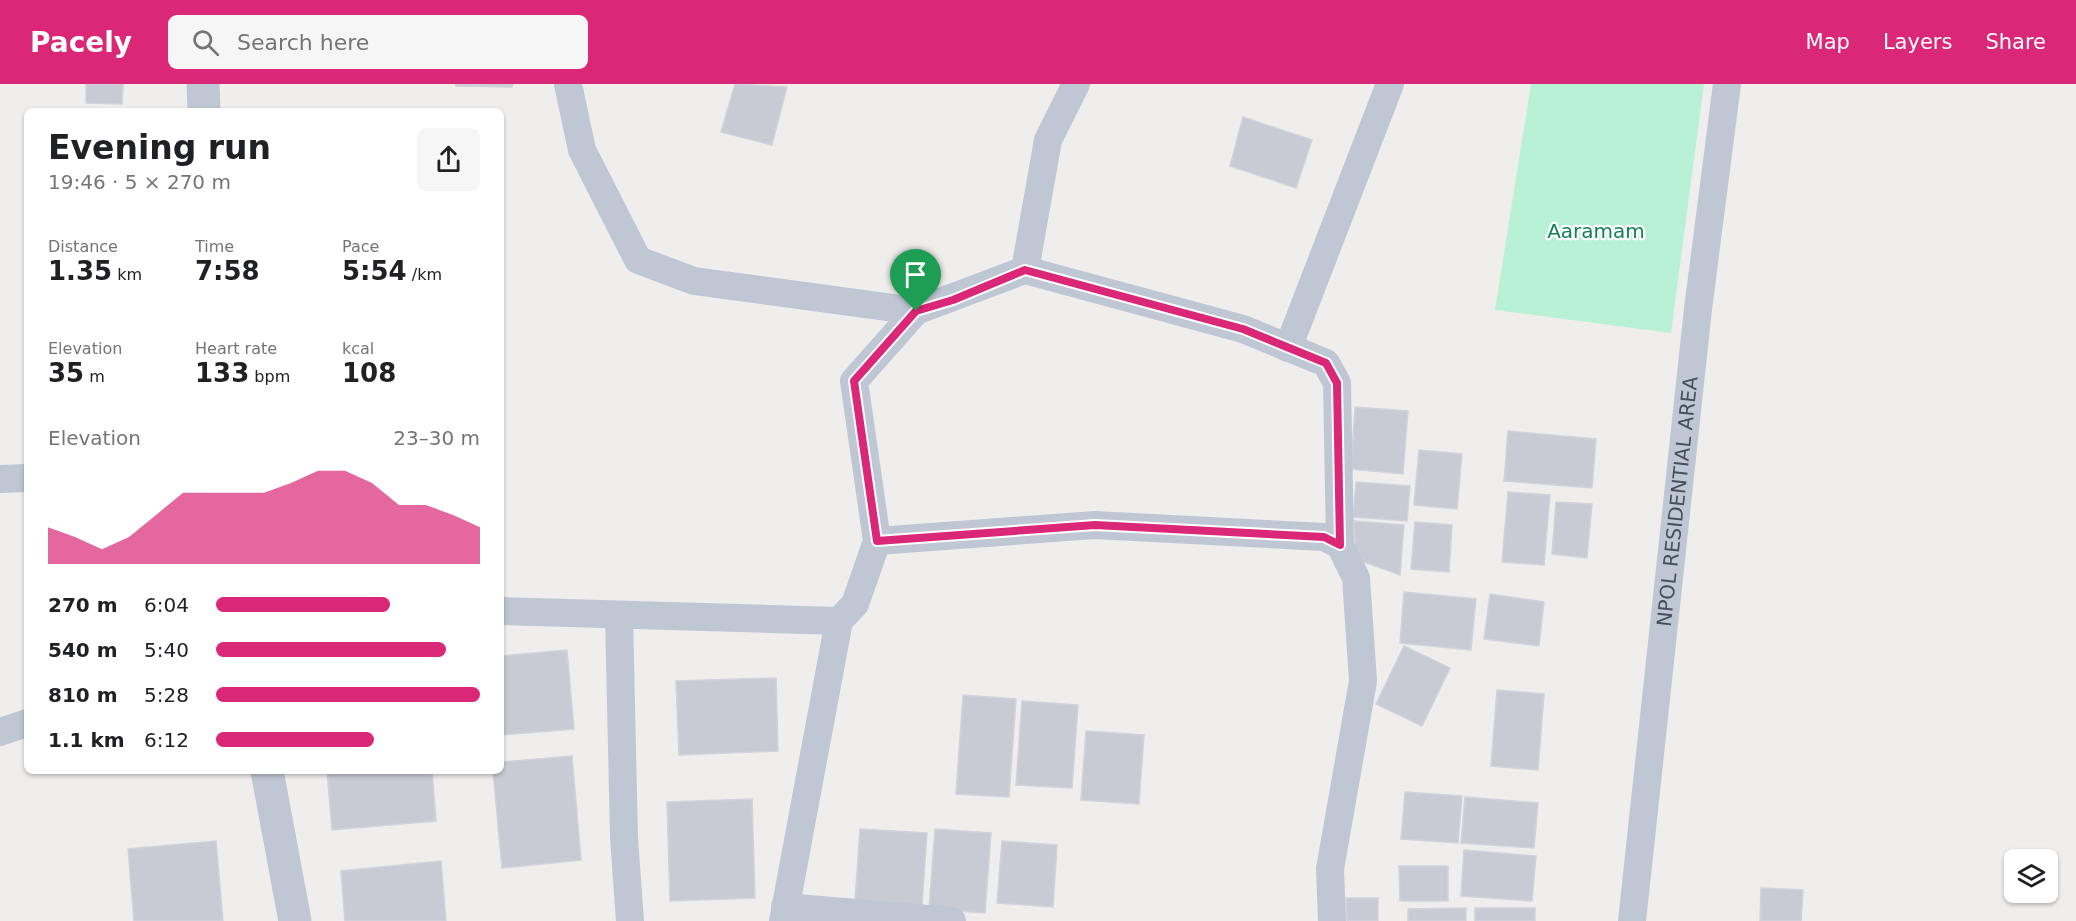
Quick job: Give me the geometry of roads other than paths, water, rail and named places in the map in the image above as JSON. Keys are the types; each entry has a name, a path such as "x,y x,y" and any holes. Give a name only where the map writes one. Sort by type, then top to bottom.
{"street":[{"path":"203,84 204,108"},
{"path":"568,84 582,150 638,260 694,281 916,311 953,300 1025,270 1243,329 1326,363 1337,383 1340,545 1356,578 1362,681 1330,869 1332,921"},
{"path":"1025,270 1048,140 1076,84"},
{"path":"1288,348 1390,84"},
{"name":"NPOL RESIDENTIAL AREA","path":"1632,921 1698,309 1727,84"},
{"path":"916,311 854,381 877,541 855,604 839,621 784,914 952,921"},
{"path":"0,479 24,477"},
{"path":"877,541 1095,525 1324,537 1340,545"},
{"path":"504,611 839,621"},
{"path":"620,616 624,838 630,921"},
{"path":"0,732 24,724"},
{"path":"268,774 295,921"}],"park label":[{"name":"Aaramam","path":"1596,231"}]}
